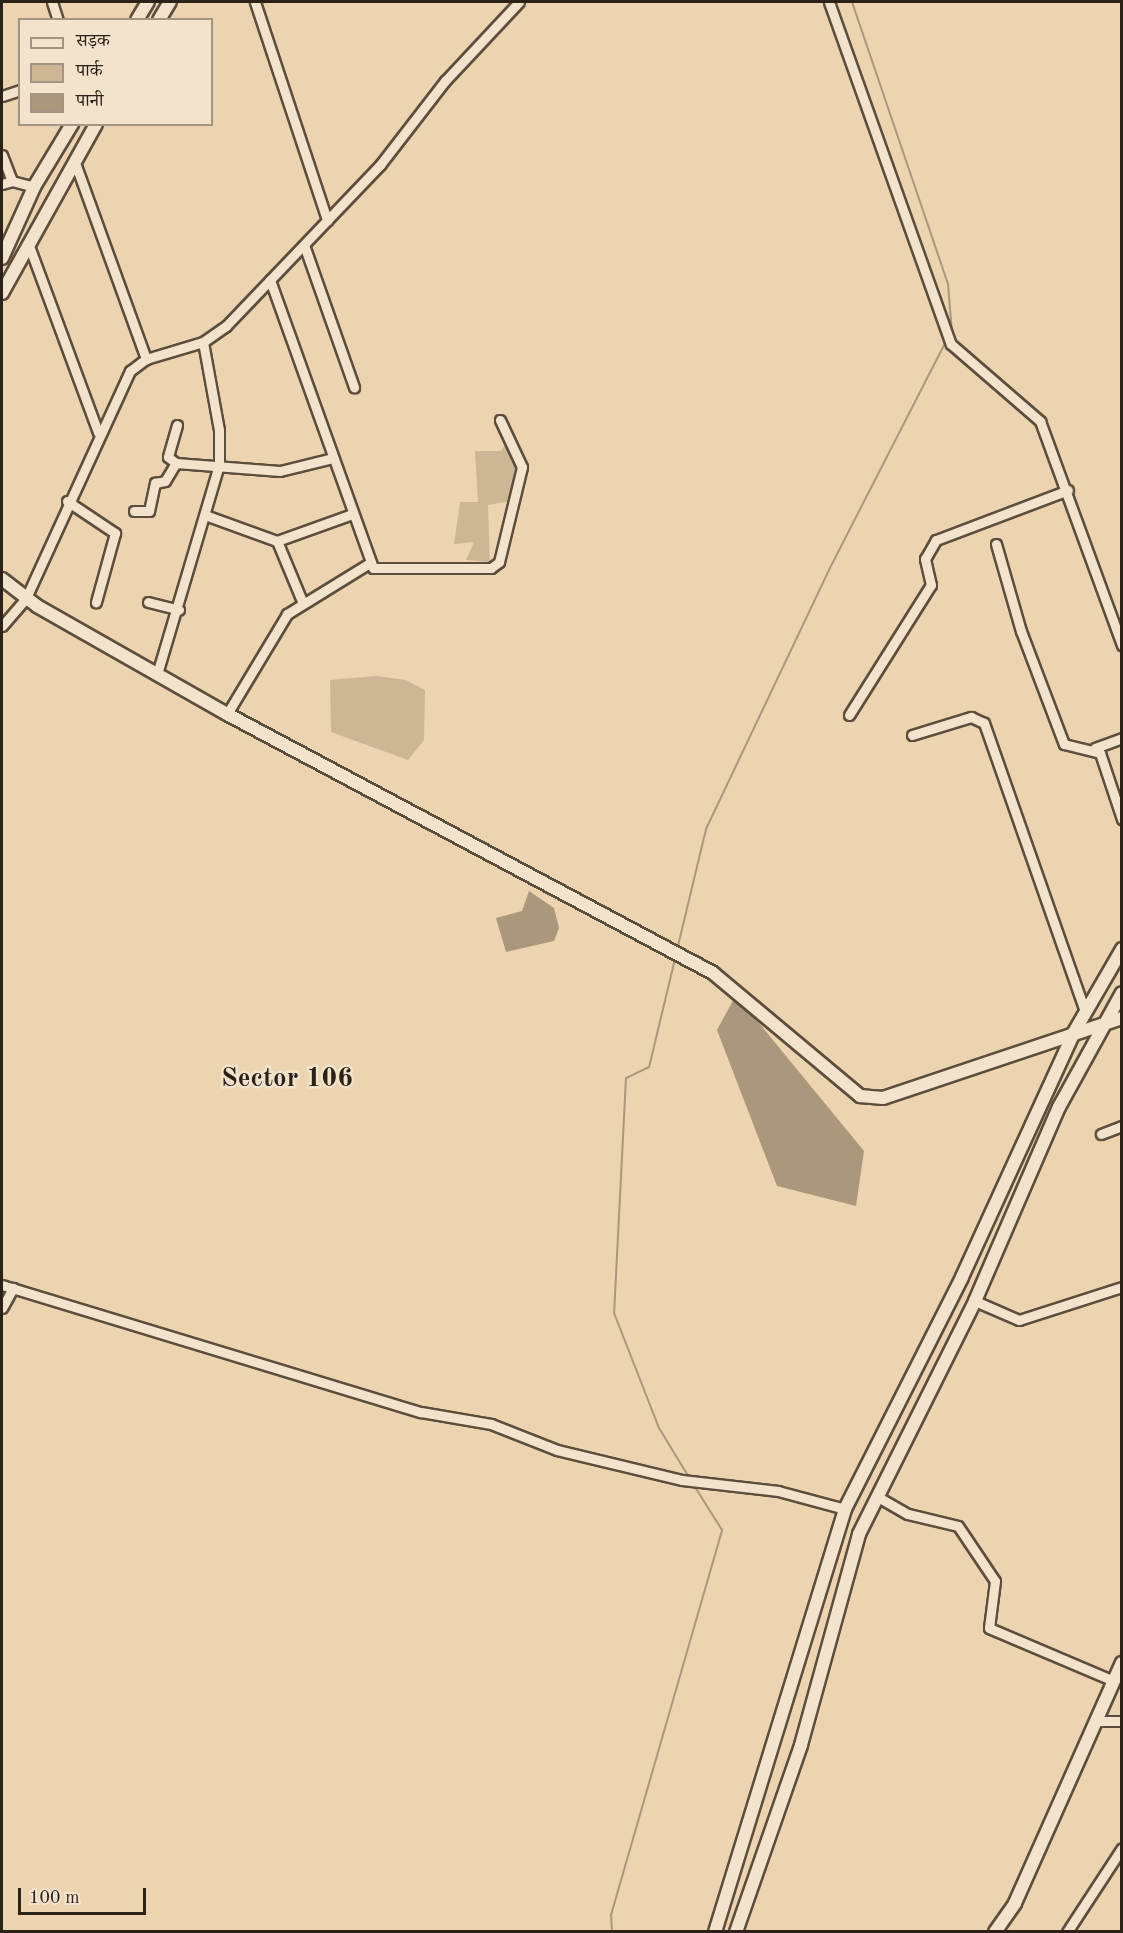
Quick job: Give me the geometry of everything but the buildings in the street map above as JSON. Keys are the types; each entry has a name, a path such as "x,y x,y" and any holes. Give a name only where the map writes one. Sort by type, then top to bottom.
{"street":[{"path":"52,2 57,18"},
{"path":"138,18 148,2"},
{"path":"160,18 170,2"},
{"path":"255,2 327,220"},
{"path":"2,626 26,598 67,501 123,380 147,359 203,342 270,280 327,220 519,2"},
{"path":"829,2 951,344 1040,421 1068,490 1122,645"},
{"path":"2,96 18,91"},
{"path":"2,258 34,187 71,126"},
{"path":"2,293 95,126"},
{"path":"2,155 12,181"},
{"path":"74,160 147,359"},
{"path":"2,184 12,181 34,187"},
{"path":"28,243 98,432"},
{"path":"304,245 354,387"},
{"path":"270,280 368,564 380,570 491,568 499,562 522,467 500,420"},
{"path":"157,674 179,610 183,575 206,514 219,465 219,430 203,342"},
{"path":"177,425 168,457 176,463 280,471 333,458"},
{"path":"134,511 149,511 155,483 165,481 176,463"},
{"path":"849,715 931,585 925,559 936,540 1068,490"},
{"path":"67,501 115,533 96,602"},
{"path":"206,514 277,541 352,514"},
{"path":"277,541 302,601"},
{"path":"996,543 1021,631 1064,744 1095,748 1122,738"},
{"path":"227,714 287,614 302,601 368,564"},
{"path":"2,579 26,598 227,714 664,944 722,980 867,1098 917,1088 1122,1018"},
{"path":"148,602 179,610"},
{"path":"912,735 971,717 984,723 1085,1012"},
{"path":"1095,748 1122,819"},
{"path":"715,1932 845,1509 962,1277 1073,1034 1122,949"},
{"path":"736,1932 801,1745 854,1548 975,1301 1059,1107 1122,993"},
{"path":"1101,1134 1122,1126"},
{"path":"2,1285 421,1412 491,1424 600,1462 682,1480 778,1491 845,1509"},
{"path":"975,1301 1019,1320 1122,1287"},
{"path":"2,1308 13,1288"},
{"path":"878,1497 908,1514 958,1526 995,1581 989,1628 1114,1681"},
{"path":"995,1932 1015,1904 1122,1663"},
{"path":"1096,1721 1122,1721"},
{"path":"1067,1932 1122,1848"}],"green space":[{"path":"506,443 516,459 512,501 488,505 490,562 466,560 474,542 454,544 460,502 478,502 475,451 501,451"},
{"path":"376,676 406,680 425,690 424,740 408,760 331,732 330,680"}],"water":[{"path":"529,891 554,908 559,928 554,941 506,952 496,918 522,911"},
{"path":"736,995 864,1151 856,1206 777,1186 717,1030"}],"waterway":[{"path":"852,2 948,284 952,333"},
{"path":"677,950 706,829 832,564 945,343"},
{"path":"675,959 649,1067 626,1078 614,1313 659,1428 690,1479"},
{"path":"612,1932 611,1915 722,1530 693,1484"}],"district":[{"name":"Sector 106","path":"287,1079"}]}
